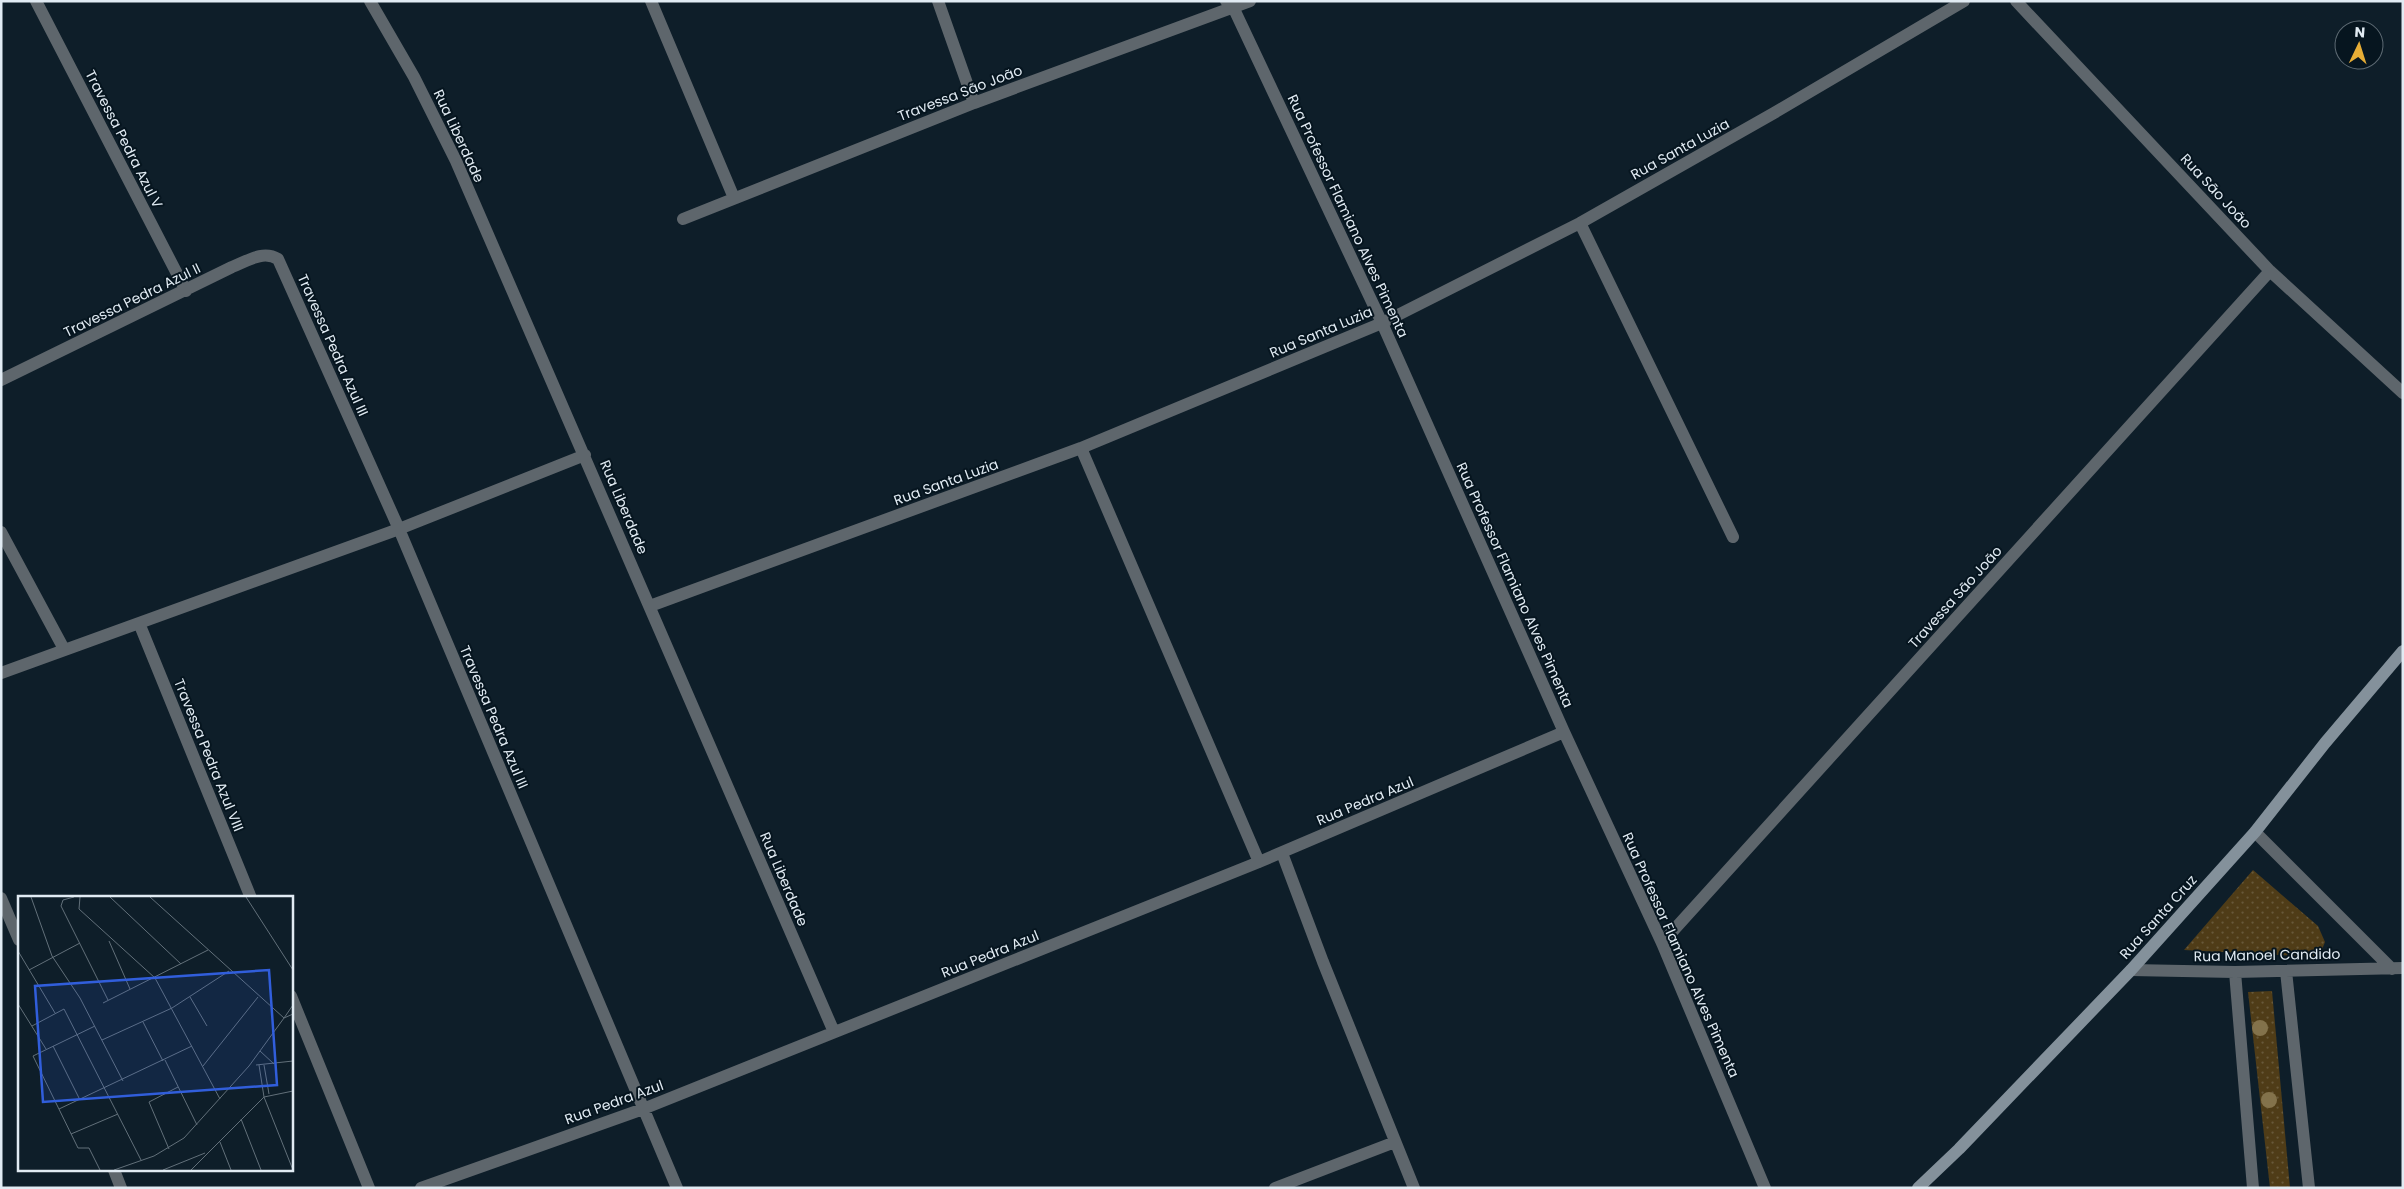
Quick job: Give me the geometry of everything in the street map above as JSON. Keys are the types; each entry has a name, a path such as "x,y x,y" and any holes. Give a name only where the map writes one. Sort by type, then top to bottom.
{"main road":[{"name":"Rua Santa Cruz","path":"1918,1188 1959,1149 2131,970 2254,832 2324,744 2403,651"}],"street":[{"name":"Travessa Pedra Azul V","path":"36,1 186,291"},
{"name":"Rua Liberdade","path":"370,1 414,76 456,161 834,1032"},
{"path":"651,1 734,198"},
{"path":"938,1 974,102"},
{"name":"Travessa São João","path":"683,219 974,102 1230,5 1250,1"},
{"name":"Rua Santa Luzia","path":"650,606 1081,448 1382,323 1580,222 1783,108 1964,1"},
{"name":"Rua São João","path":"2016,1 2270,271 2403,393"},
{"name":"Rua Professor Flamiano Alves Pimenta","path":"1230,5 1382,323 1564,732 1662,943 1765,1188"},
{"path":"1580,222 1733,537"},
{"name":"Travessa Pedra Azul II","path":"1,380 260,256 272,256 278,259"},
{"name":"Travessa Pedra Azul III","path":"278,259 399,529 677,1188"},
{"name":"Travessa São João","path":"1662,943 2270,271"},
{"path":"1081,448 1259,862"},
{"path":"1,673 399,529 585,455"},
{"path":"1,532 64,649"},
{"name":"Travessa Pedra Azul VIII","path":"139,623 250,896"},
{"name":"Rua Pedra Azul","path":"421,1188 643,1108 834,1032 1282,853 1564,732"},
{"path":"2254,832 2398,969"},
{"path":"1282,853 1414,1188"},
{"path":"1,898 18,938"},
{"name":"Rua Manoel Candido","path":"2131,970 2235,972 2398,969"},
{"path":"2286,971 2309,1188"},
{"path":"2235,972 2253,1188"},
{"path":"292,998 369,1188"},
{"path":"1275,1188 1395,1142"},
{"path":"115,1172 121,1188"}],"shaded area":[{"path":"2253,870 2318,926 2325,942 2319,957 2184,950"},
{"path":"2272,991 2290,1188 2270,1188 2248,992"}]}
